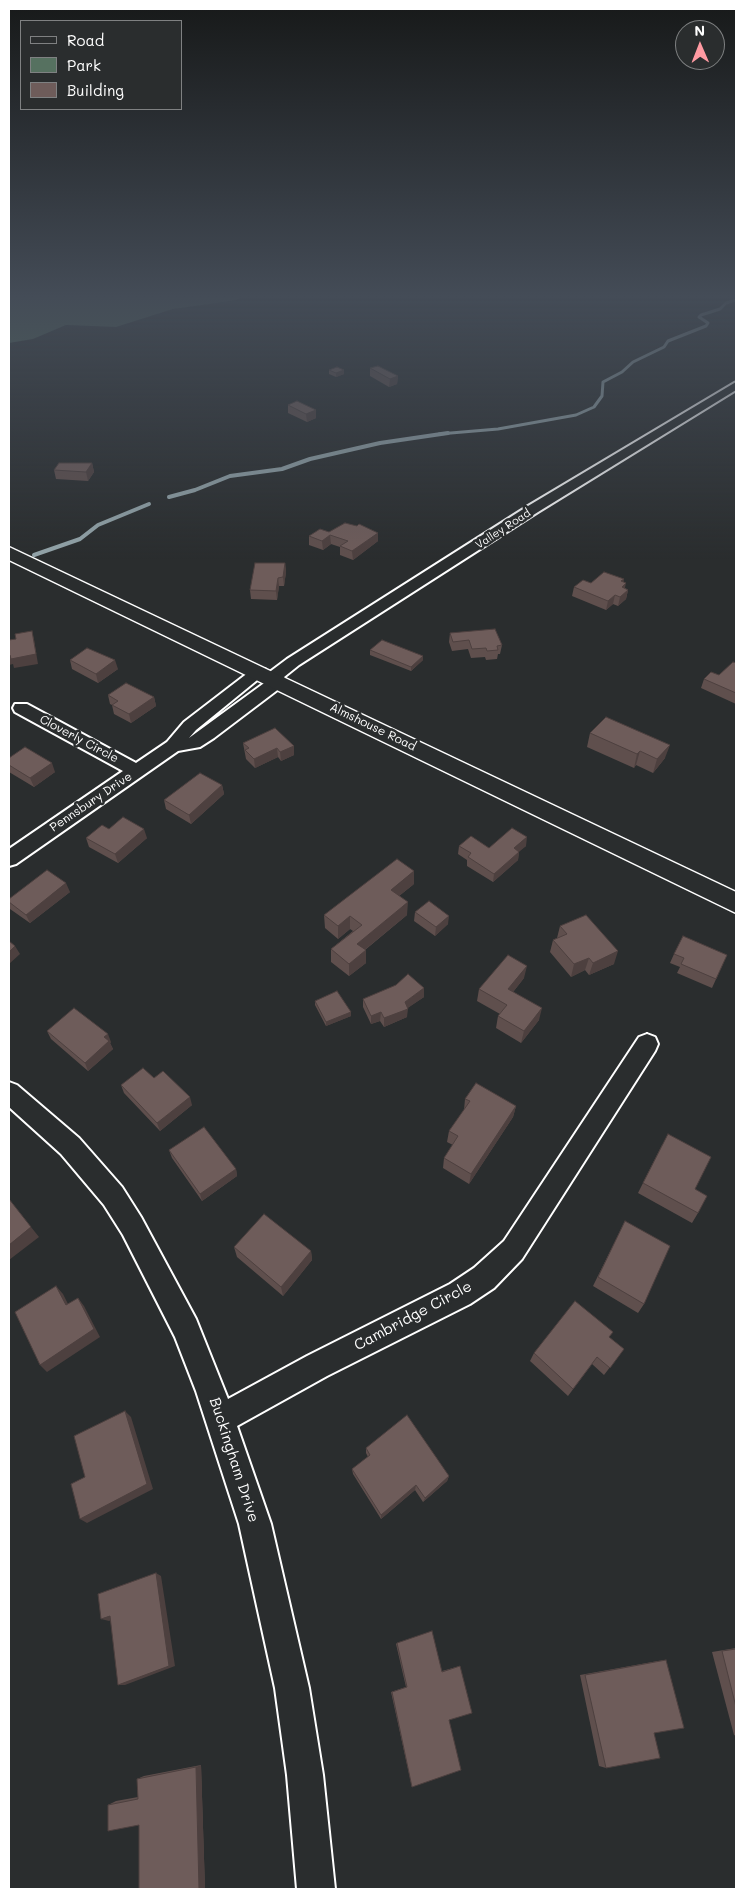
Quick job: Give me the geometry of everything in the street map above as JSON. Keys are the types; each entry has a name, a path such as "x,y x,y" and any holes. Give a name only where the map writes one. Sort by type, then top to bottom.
{"main road":[{"name":"Almshouse Road","path":"9,552 736,902"}],"street":[{"name":"Valley Road","path":"270,677 533,509 736,384"},
{"name":"Pennsbury Drive","path":"9,860 173,746 194,743 208,734 270,677"},
{"name":"Cloverly Circle","path":"21,708 137,771"},
{"name":"Cambridge Circle","path":"221,1419 317,1366 460,1294 484,1278 513,1250 647,1044"},
{"name":"Buckingham Drive","path":"9,1092 70,1146 113,1196 132,1226 186,1329 221,1419 255,1524 292,1688 305,1775 316,1889"}],"building":[{"path":"297,401 316,410 306,414 288,405"},
{"path":"59,463 92,463 86,472 54,470"},
{"path":"345,523 357,526 359,524 378,533 352,551 340,546 348,541 330,535 322,541 309,536 320,529 329,532"},
{"path":"255,563 285,563 283,577 278,578 276,591 250,590"},
{"path":"604,572 624,579 621,581 626,583 622,587 628,590 620,597 615,595 608,601 574,587 583,580 591,583"},
{"path":"495,629 502,645 497,646 498,650 487,651 486,648 472,649 469,640 453,642 450,633"},
{"path":"32,631 36,654 11,659 9,655 9,640 16,639 15,634"},
{"path":"382,640 423,656 411,667 370,650"},
{"path":"87,648 115,660 96,674 70,660"},
{"path":"733,662 736,663 736,693 704,679 711,672 719,675"},
{"path":"126,683 154,697 129,714 112,705 118,701 108,695"},
{"path":"606,717 670,745 657,759 640,751 637,754 590,733"},
{"path":"275,728 294,746 280,752 277,748 254,759 245,750 249,748 243,743"},
{"path":"25,747 52,763 30,778 9,765 9,758"},
{"path":"200,773 222,785 189,815 164,800"},
{"path":"123,817 144,829 115,854 86,838 102,825 109,829"},
{"path":"512,828 527,837 514,848 519,852 494,874 468,857 471,853 459,846 471,836 489,848"},
{"path":"397,859 414,871 391,890 408,902 357,944 366,950 349,964 331,949 362,925 350,916 338,926 324,915"},
{"path":"47,870 66,883 26,915 9,902 9,899"},
{"path":"429,901 449,916 436,927 415,912"},
{"path":"586,915 618,951 593,963 589,958 574,964 553,940 567,934 560,926"},
{"path":"683,936 727,955 716,979 681,964 684,958 674,954"},
{"path":"9,941 15,946 9,952"},
{"path":"508,955 527,966 508,989 542,1008 524,1031 498,1016 507,1005 479,989"},
{"path":"408,974 424,988 405,1002 408,1009 384,1018 381,1012 371,1016 363,999 396,985"},
{"path":"337,991 351,1012 326,1022 315,1001"},
{"path":"74,1008 108,1034 104,1037 109,1041 85,1063 47,1031"},
{"path":"143,1068 154,1078 163,1071 190,1097 157,1123 121,1085"},
{"path":"476,1083 516,1106 471,1174 444,1158 458,1136 449,1131 470,1101 465,1099"},
{"path":"204,1127 236,1169 200,1194 169,1150"},
{"path":"668,1134 711,1157 695,1189 707,1196 698,1213 643,1183"},
{"path":"9,1199 31,1227 9,1245"},
{"path":"264,1214 311,1251 281,1287 234,1247"},
{"path":"625,1221 670,1246 644,1304 598,1277"},
{"path":"56,1286 66,1305 78,1298 94,1329 40,1365 15,1312"},
{"path":"575,1301 613,1332 609,1337 624,1349 610,1368 597,1357 573,1389 534,1353"},
{"path":"125,1411 147,1484 80,1519 71,1484 85,1477 74,1436"},
{"path":"407,1415 449,1476 425,1498 416,1485 381,1515 352,1469 370,1455 366,1448"},
{"path":"156,1573 169,1666 118,1685 110,1616 101,1619 98,1594"},
{"path":"432,1631 442,1672 460,1666 472,1713 449,1720 461,1770 412,1787 392,1692 407,1687 397,1643"},
{"path":"736,1649 736,1707 722,1651"},
{"path":"666,1660 684,1728 654,1733 660,1758 606,1768 585,1675"},
{"path":"196,1767 199,1889 139,1889 139,1825 108,1831 108,1805 138,1799 137,1779"}],"waterway":[{"path":"444,434 498,429 576,415 594,407 602,396 603,383"},
{"path":"439,434 444,434"},
{"path":"169,497 195,490 230,476 282,469 310,459 380,443 444,434"},
{"path":"34,555 80,539 98,525 149,504"}]}
